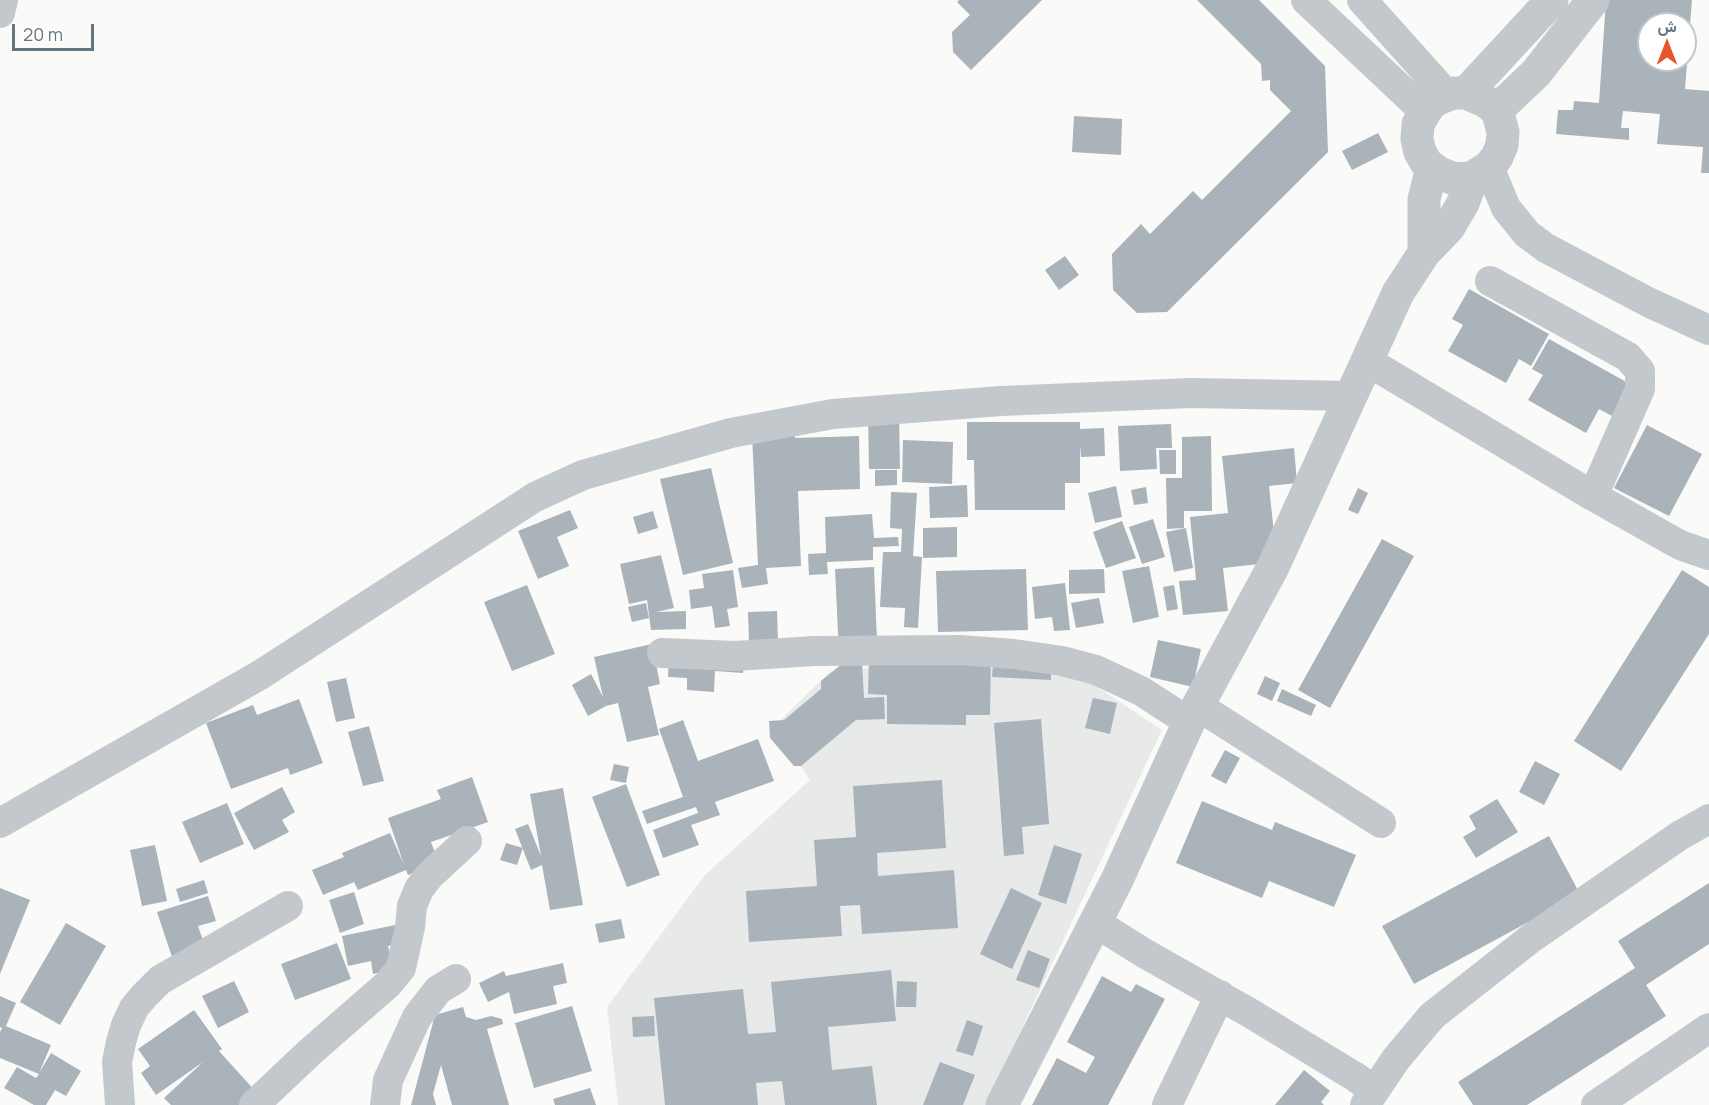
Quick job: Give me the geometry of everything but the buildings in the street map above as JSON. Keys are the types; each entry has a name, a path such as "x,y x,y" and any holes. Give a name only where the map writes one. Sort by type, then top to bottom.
{"street":[{"path":"0,13 3,0"},
{"path":"1002,1105 1096,922 1194,714 1273,567 1398,293 1424,253 1449,227 1481,172 1497,157 1502,145 1503,132 1497,111 1476,96 1446,100 1306,0"},
{"path":"1362,0 1446,100"},
{"path":"1481,172 1452,178 1432,168 1420,152 1417,139 1418,124 1552,0"},
{"path":"1497,111 1536,73 1593,0"},
{"path":"1424,253 1425,200 1432,168"},
{"path":"1481,172 1527,234 1546,248 1648,302 1709,330"},
{"path":"1490,280 1628,357 1640,371 1640,389 1593,496"},
{"path":"1366,361 1593,496 1680,545 1709,555"},
{"path":"0,823 260,675 535,497 594,471 731,433 833,414 1001,401 1191,393 1351,396"},
{"path":"662,653 735,656 814,651 959,650 1014,654 1062,661 1096,670 1194,714 1381,822"},
{"path":"1096,922 1144,953 1220,995 1357,1078 1369,1098 1432,1016 1530,939 1679,836 1709,819"},
{"path":"254,1105 310,1052 388,984 401,968 412,906 419,889 429,876 467,841"},
{"path":"120,1105 117,1062 121,1042 126,1025 144,996 160,980 288,906"},
{"path":"385,1105 388,1080 417,1017 438,990 456,979"},
{"path":"1167,1105 1220,995"},
{"path":"1596,1105 1709,1028"}],"shaded area":[{"path":"911,664 1078,674 1162,730 986,1105 618,1105 607,1007 705,875 810,780 774,726 831,671"}]}
